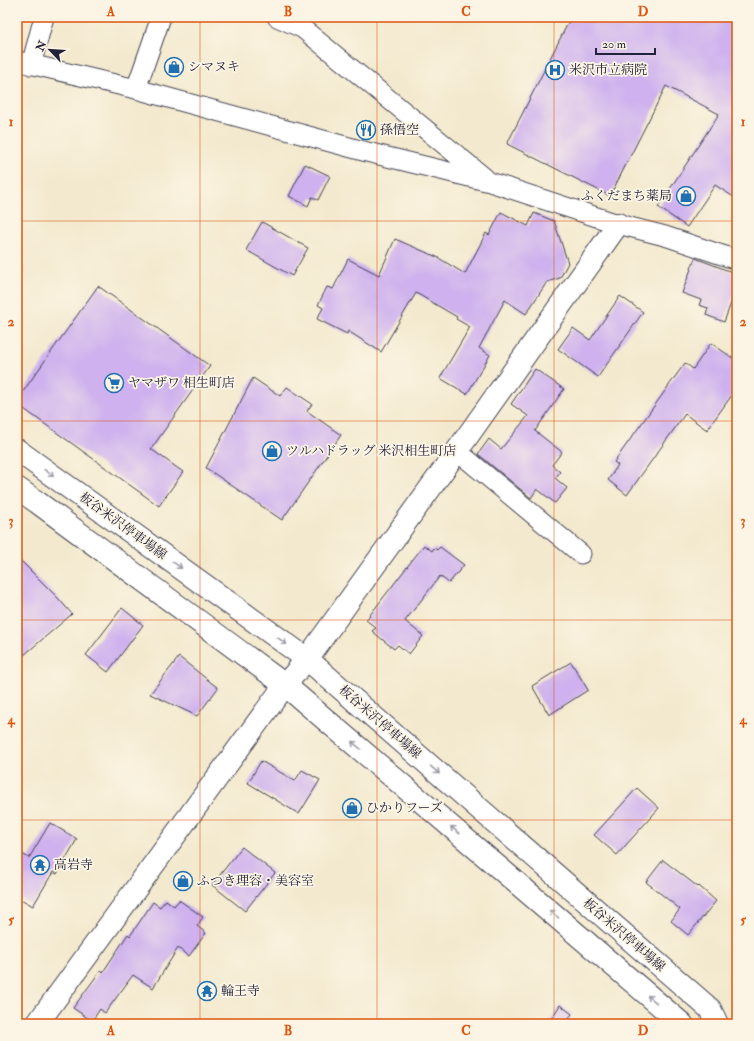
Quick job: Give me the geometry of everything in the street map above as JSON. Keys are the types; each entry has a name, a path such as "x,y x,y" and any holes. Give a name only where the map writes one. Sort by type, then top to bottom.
{"main road":[{"path":"37,1024 285,685 306,659 457,451 618,224"},
{"name":"板谷米沢停車場線","path":"17,450 306,659 710,1010 717,1024"},
{"path":"17,488 285,685 682,1024"}],"street":[{"path":"44,17 24,63 136,89 367,152 490,182 618,224 665,236 737,260"},
{"path":"136,89 161,17"},
{"path":"277,17 302,28 490,182"},
{"path":"457,451 582,554"}],"building":[{"path":"571,17 737,17 737,199 715,185 687,227 658,207 719,114 666,86 610,196 507,144"},
{"path":"305,164 330,176 318,200 312,197 308,206 289,196"},
{"path":"501,212 528,226 534,213 554,221 568,263 560,278 547,282 526,314 505,300 479,348 490,355 467,394 440,378 470,327 456,319 457,317 416,293 381,352 348,331 347,334 317,319 323,308 318,305 327,287 333,289 348,259 379,275 395,239 437,257 465,274 486,233 489,235"},
{"path":"262,222 308,248 292,276 246,250"},
{"path":"695,258 737,274 737,287 724,322 706,315 708,308 699,305 701,300 682,293"},
{"name":"ヤマザワ 相生町店","path":"98,286 210,366 151,449 183,472 159,506 17,404 17,400"},
{"path":"620,296 643,312 598,377 558,349 573,328 590,340"},
{"path":"711,343 737,361 737,388 707,430 685,414 627,495 608,480 618,465 614,462 685,363 693,369"},
{"path":"535,369 564,389 535,431 562,452 552,465 560,472 555,478 567,488 555,503 537,489 531,498 478,454 489,439 501,449 528,416 511,404"},
{"name":"ツルハドラッグ 米沢相生町店","path":"253,378 280,396 287,387 312,404 307,411 341,435 282,520 206,468"},
{"path":"424,545 432,551 434,548 437,550 440,547 464,565 449,583 440,576 405,621 423,636 409,654 398,645 394,649 372,631 376,628 366,620"},
{"path":"17,557 72,614 17,661"},
{"path":"122,608 143,625 108,672 86,655"},
{"path":"179,657 218,688 197,716 150,694"},
{"path":"571,662 588,690 549,715 532,686"},
{"path":"261,761 295,781 302,770 320,780 299,814 248,783"},
{"path":"637,788 659,808 617,855 594,835"},
{"name":"高岩寺","path":"50,823 77,839 57,874 53,872 33,906 17,897 17,851 29,858"},
{"path":"242,847 275,873 245,911 212,885"},
{"path":"663,860 698,887 699,886 716,901 688,935 671,921 680,909 646,882"},
{"path":"166,900 174,906 179,900 203,917 197,926 206,933 189,956 178,948 153,988 133,975 105,1013 100,1009 92,1021 73,1008 101,970 103,972 128,934 130,936 153,902 160,907"},
{"path":"560,1005 572,1014 566,1024 548,1024"}],"place":[{"name":"シマヌキ","path":"174,67"},
{"name":"米沢市立病院","path":"555,70"},
{"name":"孫悟空","path":"366,130"},
{"name":"ふくだまち薬局","path":"686,196"},
{"name":"ヤマザワ 相生町店","path":"114,383"},
{"name":"ツルハドラッグ 米沢相生町店","path":"272,451"},
{"name":"ひかりフーズ","path":"352,808"},
{"name":"高岩寺","path":"40,865"},
{"name":"ふつき理容・美容室","path":"183,881"},
{"name":"輪王寺","path":"207,991"}]}
